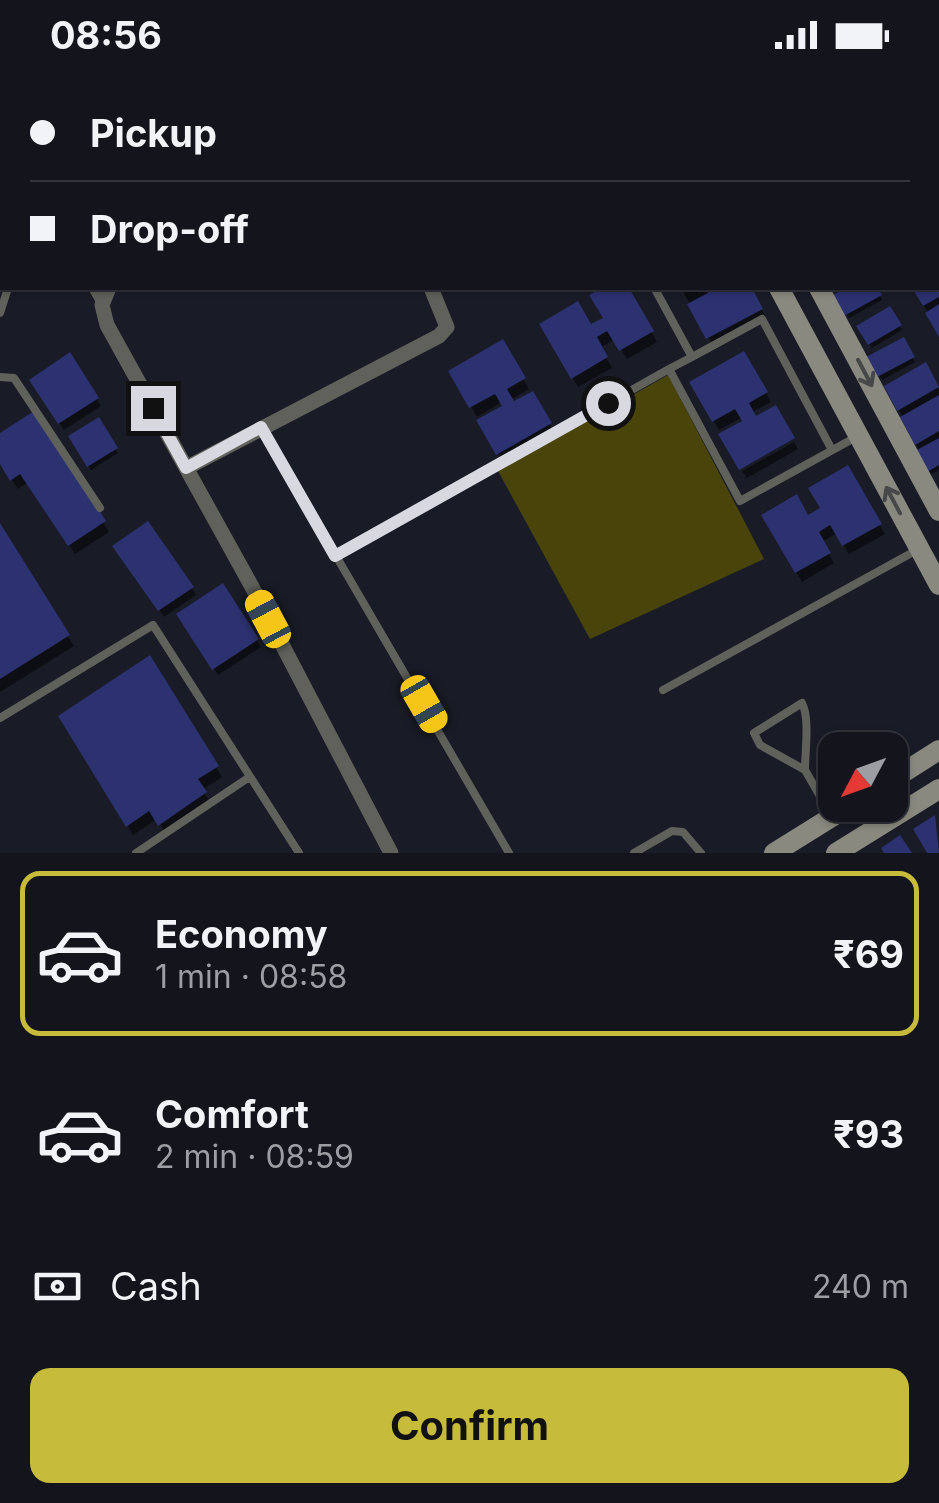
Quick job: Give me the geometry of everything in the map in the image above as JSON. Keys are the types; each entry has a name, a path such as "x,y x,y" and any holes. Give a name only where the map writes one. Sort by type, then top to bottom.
{"main road":[{"path":"819,290 939,511"},
{"path":"783,296 939,586"},
{"path":"908,770 939,750"},
{"path":"836,853 939,789"},
{"path":"774,853 824,822"}],"street":[{"path":"107,290 102,305 107,325 391,853"},
{"path":"186,468 438,336 447,327 432,290"}],"lane":[{"path":"93,290 102,305"},
{"path":"656,292 692,357"},
{"path":"335,556 762,318 783,296"},
{"path":"762,318 832,450"},
{"path":"669,369 740,501 858,436"},
{"path":"0,378 14,378 100,508"},
{"path":"261,427 510,853"},
{"path":"662,690 919,548"},
{"path":"0,718 152,626 299,853"},
{"path":"805,770 760,745 754,733 802,703 807,714 803,730 805,770 818,793"},
{"path":"136,853 248,778"},
{"path":"634,853 672,831 683,832 702,853"}],"shaded area":[{"path":"668,375 764,559 590,639 498,471"}],"building":[{"path":"598,290 630,290 654,331 619,351 607,331 597,337 608,357 571,379 539,324 578,301 591,324 603,318 589,295"},
{"path":"706,290 753,290 763,309 706,339 687,304 708,293"},
{"path":"842,290 879,290 882,295 844,316 833,295"},
{"path":"913,290 939,290 939,297 923,306"},
{"path":"939,304 939,337 925,313"},
{"path":"890,306 902,325 868,345 856,326"},
{"path":"904,337 915,357 877,377 866,357"},
{"path":"503,339 526,378 507,389 514,401 533,391 552,423 496,455 476,420 502,406 495,394 469,408 448,371"},
{"path":"744,351 768,392 749,403 756,416 776,405 795,438 739,470 718,434 742,421 735,409 712,422 689,382"},
{"path":"70,352 99,398 58,424 29,380"},
{"path":"926,362 939,387 897,411 884,386"},
{"path":"939,395 939,431 915,445 900,417"},
{"path":"34,411 106,521 68,546 20,474 10,481 0,464 0,433"},
{"path":"99,417 118,448 87,467 68,436"},
{"path":"939,438 939,465 927,472 915,451"},
{"path":"848,465 882,524 842,546 830,525 819,532 831,553 795,573 761,515 797,494 808,515 820,508 808,488"},
{"path":"148,521 194,587 158,611 112,546"},
{"path":"0,523 70,635 0,679"},
{"path":"223,583 259,639 212,670 176,614"},
{"path":"150,655 219,766 198,779 207,792 158,826 149,811 126,827 58,716"},
{"path":"935,815 939,853 927,853 913,829"},
{"path":"900,835 912,853 884,853 881,848"}],"route":[{"path":"153,408 186,468 261,427 335,556 608,403"}]}
